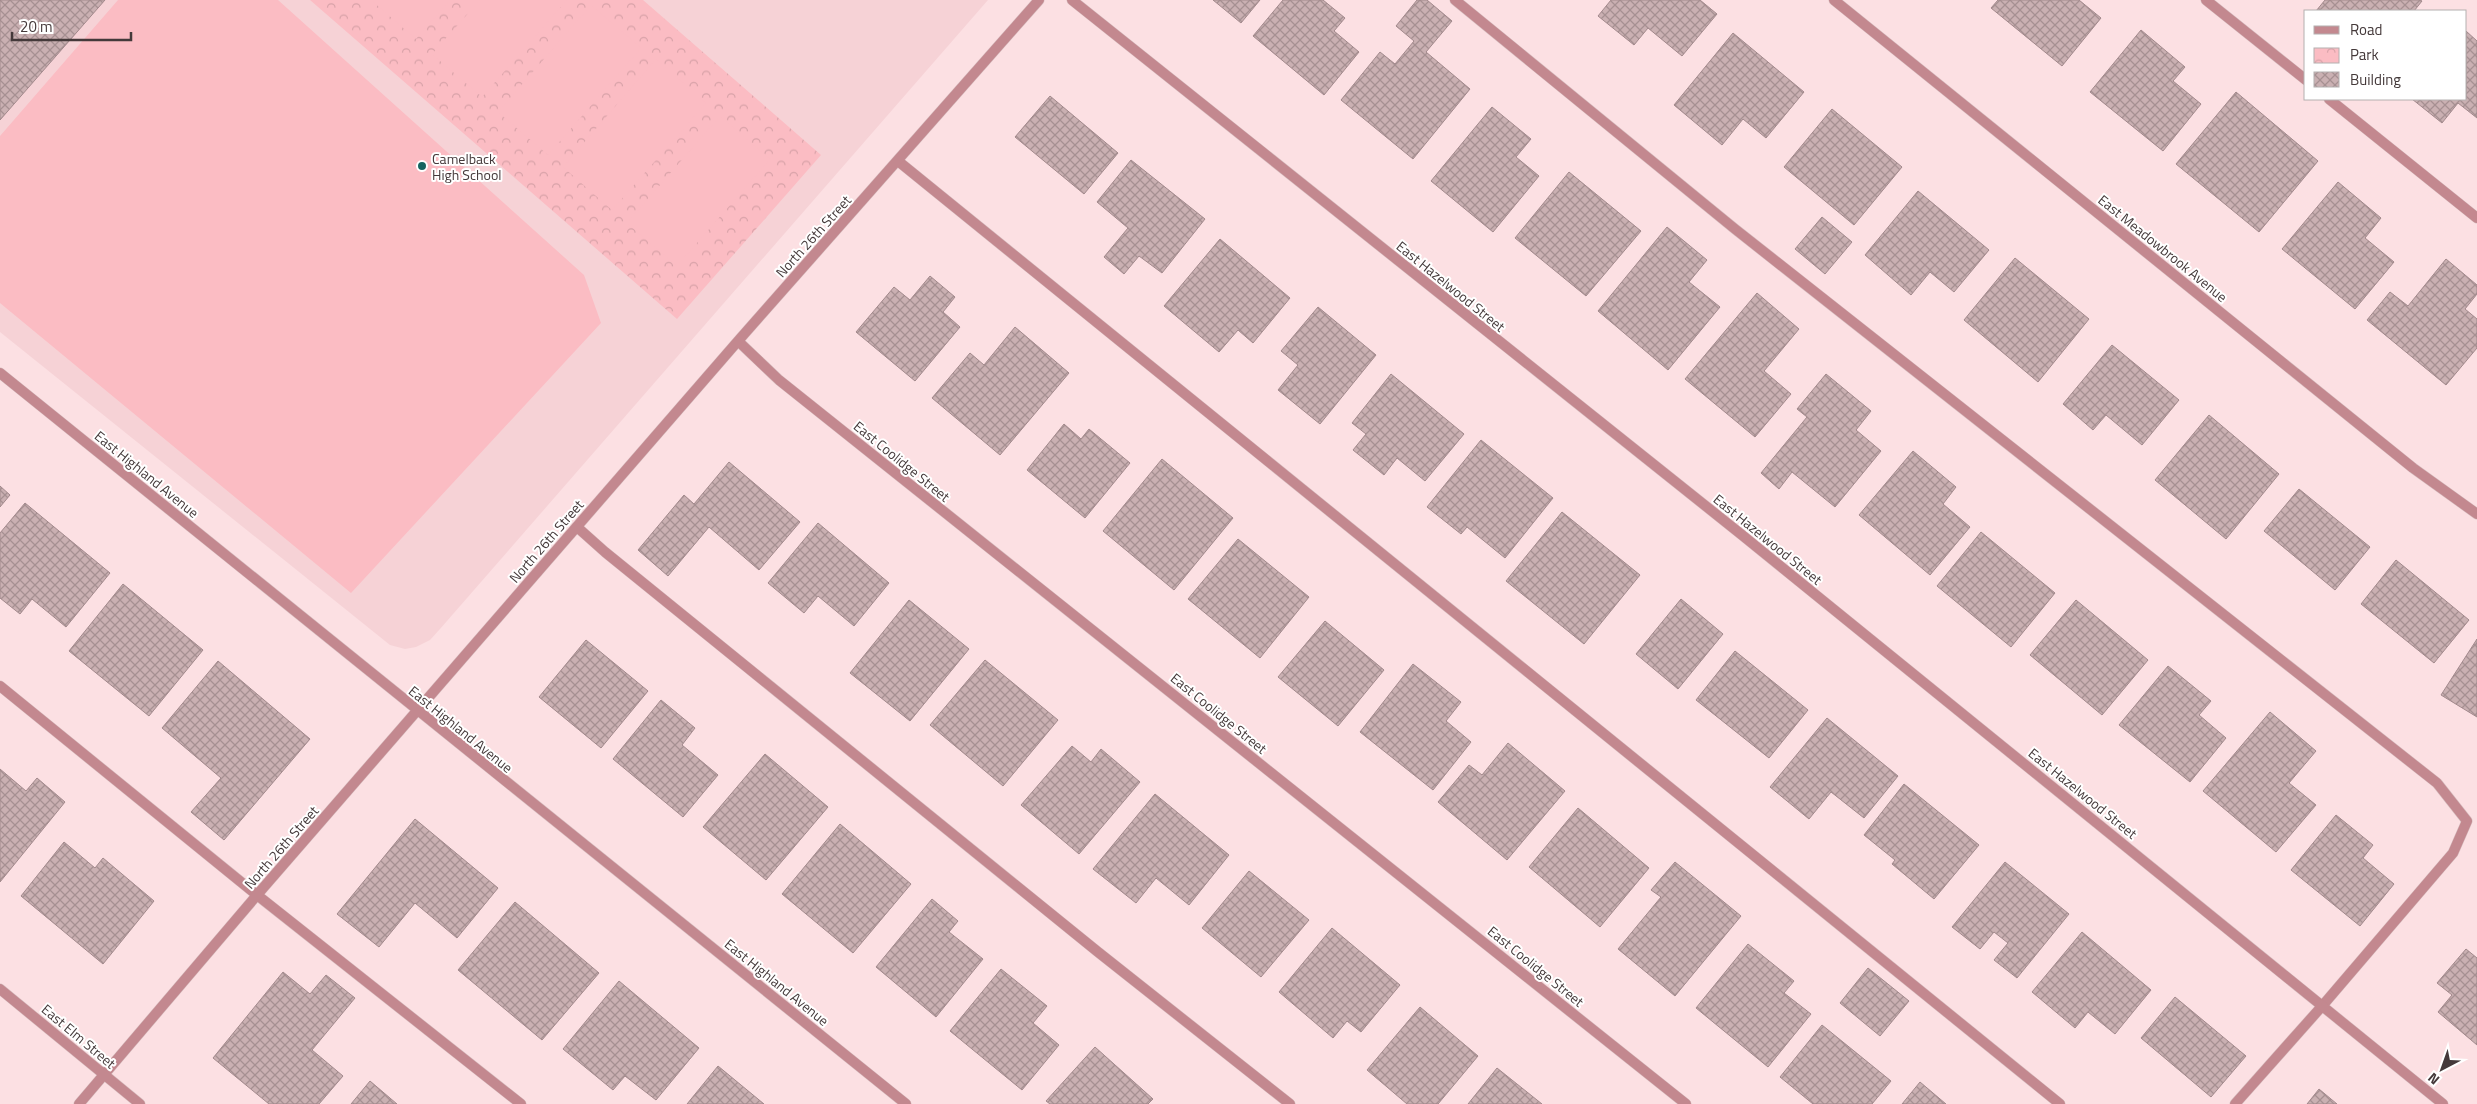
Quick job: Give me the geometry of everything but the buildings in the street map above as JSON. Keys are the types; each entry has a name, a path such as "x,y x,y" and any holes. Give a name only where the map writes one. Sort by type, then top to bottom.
{"street":[{"name":"North 26th Street","path":"79,1104 257,895 418,712 738,341 1039,0"},
{"name":"East Hazelwood Street","path":"1072,0 1757,548 2443,1104"},
{"path":"1455,0 1735,230 2437,783 2467,821 2453,853 2323,1005 2235,1104"},
{"name":"East Meadowbrook Avenue","path":"1834,0 2413,468 2477,514"},
{"path":"2206,0 2304,78"},
{"path":"2330,100 2477,218"},
{"path":"898,161 2060,1104"},
{"name":"East Coolidge Street","path":"738,341 786,386 1686,1104"},
{"name":"East Highland Avenue","path":"0,373 906,1104"},
{"path":"577,527 604,552 1098,952 1290,1104"},
{"path":"0,686 257,895 521,1104"},
{"name":"East Elm Street","path":"0,989 140,1104"}],"shaded area":[{"name":"Camelback High School","path":"0,0 988,0 440,629 430,640 416,647 405,649 390,645 0,332"}],"green space":[{"path":"118,0 278,0 584,275 601,323 351,593 0,303 0,136"},
{"path":"310,0 643,0 821,155 677,319"},
{"path":"371,0 450,0 416,39"},
{"path":"480,0 567,0 482,97 432,54"},
{"path":"591,5 641,48 548,155 498,112"},
{"path":"656,59 706,103 612,210 563,167"},
{"path":"720,116 770,159 677,266 627,223"}],"place":[{"name":"Camelback High School","path":"422,166"}]}
